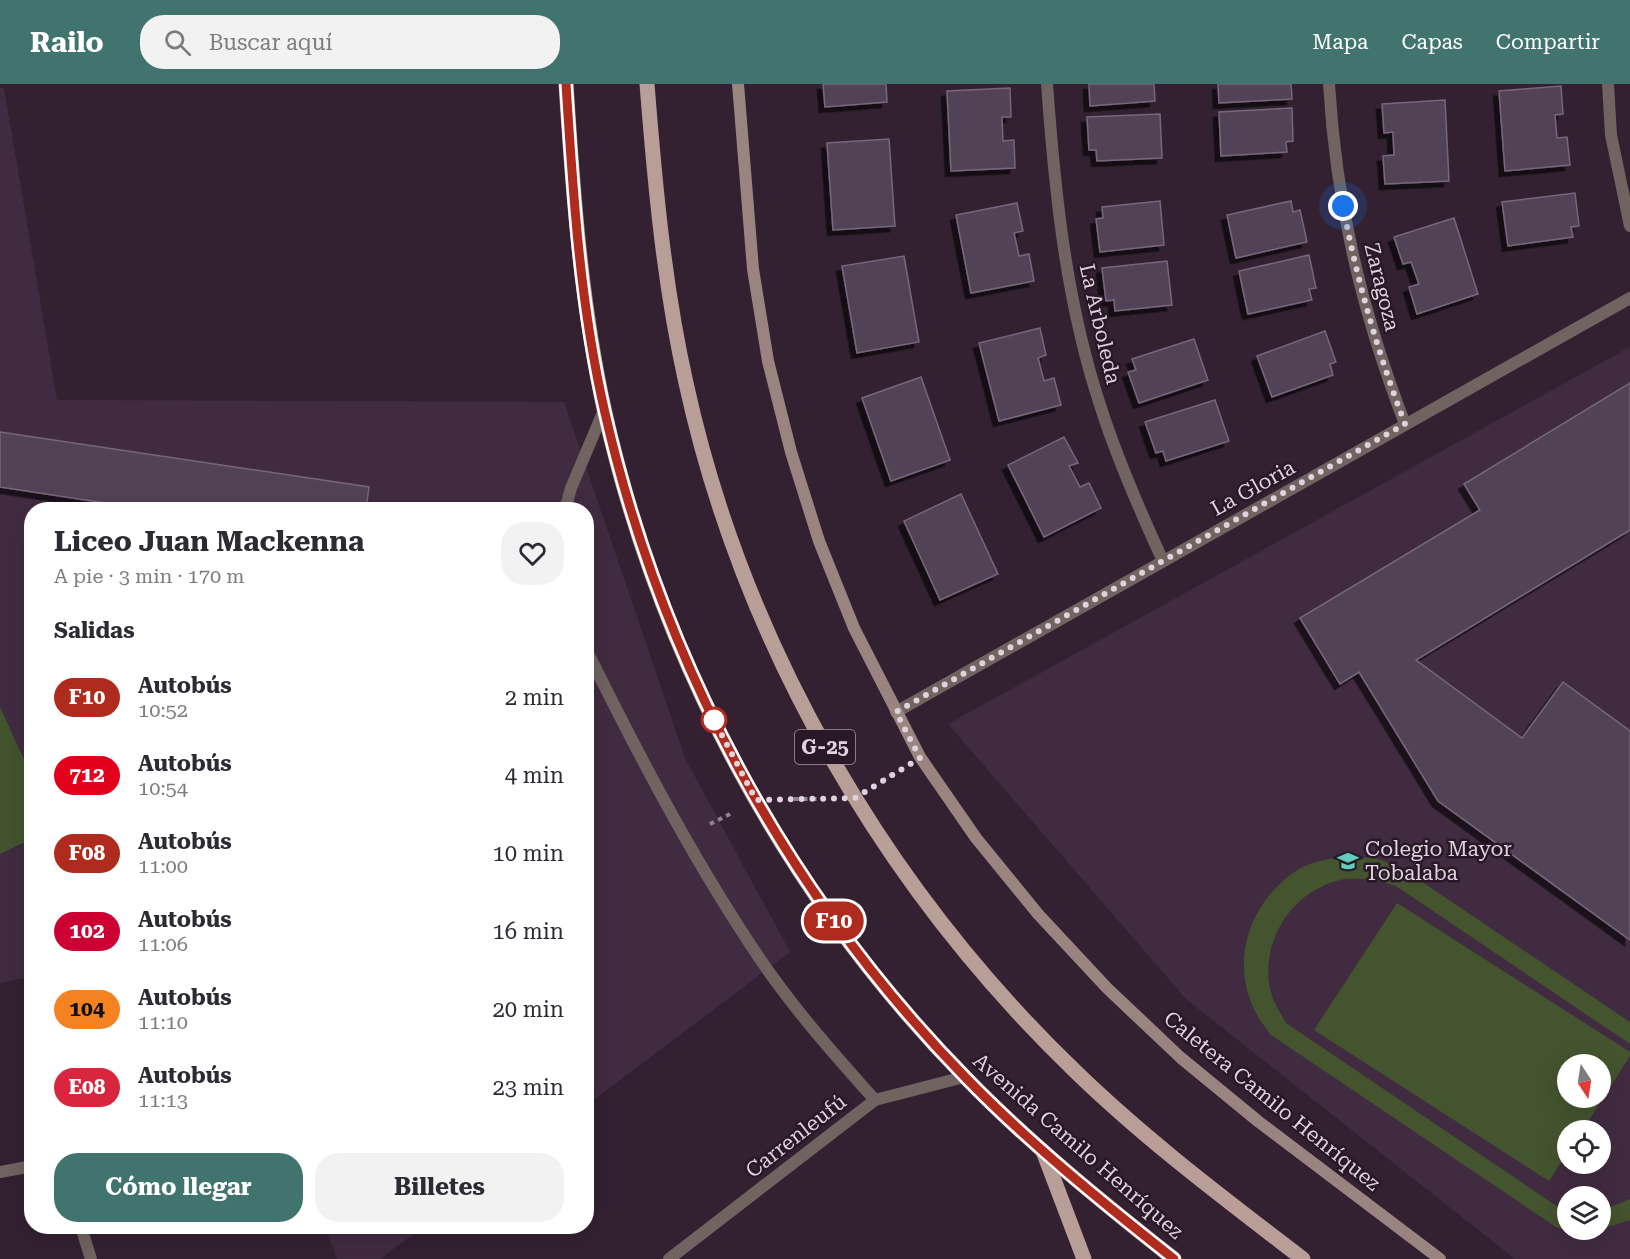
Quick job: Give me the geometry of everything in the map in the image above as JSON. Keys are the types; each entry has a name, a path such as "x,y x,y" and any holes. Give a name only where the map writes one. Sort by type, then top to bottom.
{"main road":[{"name":"Avenida Camilo Henríquez","path":"566,84 577,237 604,410 620,476 663,604 688,668 721,735 756,800 802,876 859,955 908,1016 964,1077 1042,1149 1174,1259"},
{"name":"G-25","path":"647,84 657,208 669,296 686,386 710,475 739,562 772,643 811,722 855,798 903,870 955,939 1011,1005 1059,1055 1142,1132 1303,1259"},
{"path":"1042,1149 1084,1259"}],"street":[{"name":"Caletera Camilo Henríquez","path":"738,84 753,269 768,361 791,452 824,552 855,628 920,758 976,838 1038,914 1107,988 1181,1058 1259,1122 1440,1259"},
{"name":"La Arboleda","path":"1047,84 1056,198 1065,263 1078,327 1100,408 1128,485 1163,561"},
{"name":"Zaragoza","path":"1329,84 1339,186 1355,269 1377,348 1405,424"},
{"path":"1608,84 1611,135 1622,197 1630,226"},
{"name":"La Gloria","path":"896,712 1630,298"},
{"path":"567,502 604,410"},
{"path":"594,665 631,741 750,945 806,1021 875,1100"},
{"name":"Carrenleufú","path":"669,1259 875,1100 964,1077"},
{"path":"0,1172 24,1168"},
{"path":"83,1234 91,1259"}],"path":[{"path":"686,837 756,800 855,798 920,758"}],"shaded area":[{"path":"0,88 4,88 57,400 564,402 685,758 790,952 594,1100 594,502 24,502 24,978 0,983"},
{"name":"Colegio Mayor Tobalaba","path":"1630,347 1630,1259 1515,1259 1186,999 948,724"},
{"path":"328,1234 414,1234 380,1259 337,1259"}],"green space":[{"path":"0,707 24,760 24,842 0,854"},
{"path":"1352,856 1379,859 1403,869 1630,1022 1630,1044 1396,886 1378,881 1345,879 1327,884 1310,893 1296,905 1276,935 1270,952 1268,970 1270,989 1286,1023 1557,1206 1557,1227 1271,1035 1258,1016 1248,993 1244,973 1249,933 1257,914 1282,882 1299,869 1318,861"},
{"path":"1397,903 1630,1052 1630,1056 1611,1086 1611,1054 1557,1054 1557,1108 1597,1108 1589,1120 1557,1120 1557,1169 1549,1181 1314,1030"},
{"path":"1630,1199 1630,1220 1611,1226 1611,1207"}],"building":[{"path":"823,84 886,84 887,102 825,107"},
{"path":"1089,84 1154,84 1155,101 1090,106"},
{"path":"1218,84 1291,84 1292,99 1219,103"},
{"path":"1561,86 1563,114 1555,115 1557,138 1567,137 1570,165 1505,171 1499,91"},
{"path":"1010,88 1011,117 1002,117 1003,141 1014,140 1015,168 951,171 947,91"},
{"path":"1445,100 1449,181 1385,184 1383,156 1394,155 1393,132 1384,133 1382,104"},
{"path":"1292,108 1293,141 1286,142 1287,152 1221,156 1219,112"},
{"path":"1160,114 1162,158 1097,161 1096,150 1089,150 1087,117"},
{"path":"889,139 895,226 833,230 827,143"},
{"path":"1575,193 1579,226 1571,227 1573,237 1508,246 1502,202"},
{"path":"1160,201 1164,245 1100,252 1096,219 1103,218 1102,207"},
{"path":"1291,201 1293,212 1300,210 1307,242 1236,258 1227,215"},
{"path":"1017,203 1023,231 1014,233 1019,256 1029,254 1034,281 971,293 956,215"},
{"path":"1454,218 1478,294 1417,314 1409,287 1419,284 1411,262 1403,264 1394,237"},
{"path":"1309,255 1316,288 1309,289 1312,300 1248,314 1239,271"},
{"path":"904,256 919,342 857,353 842,266"},
{"path":"1167,261 1172,305 1115,311 1114,300 1106,301 1102,268"},
{"path":"1040,328 1046,355 1038,358 1044,381 1054,378 1061,405 999,421 979,343"},
{"path":"1325,331 1336,362 1330,364 1333,375 1272,397 1257,356"},
{"path":"1194,339 1208,380 1139,403 1128,372 1136,370 1132,359"},
{"path":"921,377 950,460 891,481 862,398"},
{"path":"1630,383 1630,530 1416,660 1522,738 1563,682 1630,731 1630,940 1438,801 1359,672 1340,684 1300,618 1480,510 1464,484"},
{"path":"1215,400 1229,441 1166,461 1163,451 1156,453 1145,422"},
{"path":"0,432 369,487 367,502 98,502 0,487"},
{"path":"1064,437 1078,463 1069,466 1080,487 1089,483 1101,508 1044,537 1008,465"},
{"path":"961,494 998,574 940,600 904,521"}],"bus line":[{"name":"F10","path":"566,84 577,237 604,410 620,476 655,583 688,668 721,735 756,800 802,876 866,964 908,1016 964,1077 1002,1114 1174,1259"}],"place":[{"name":"Colegio Mayor Tobalaba","path":"1348,861"}],"route":[{"path":"714,720 713,718 756,800 855,798 920,758 896,712 1405,424 1377,348 1355,269 1343,206"}]}
